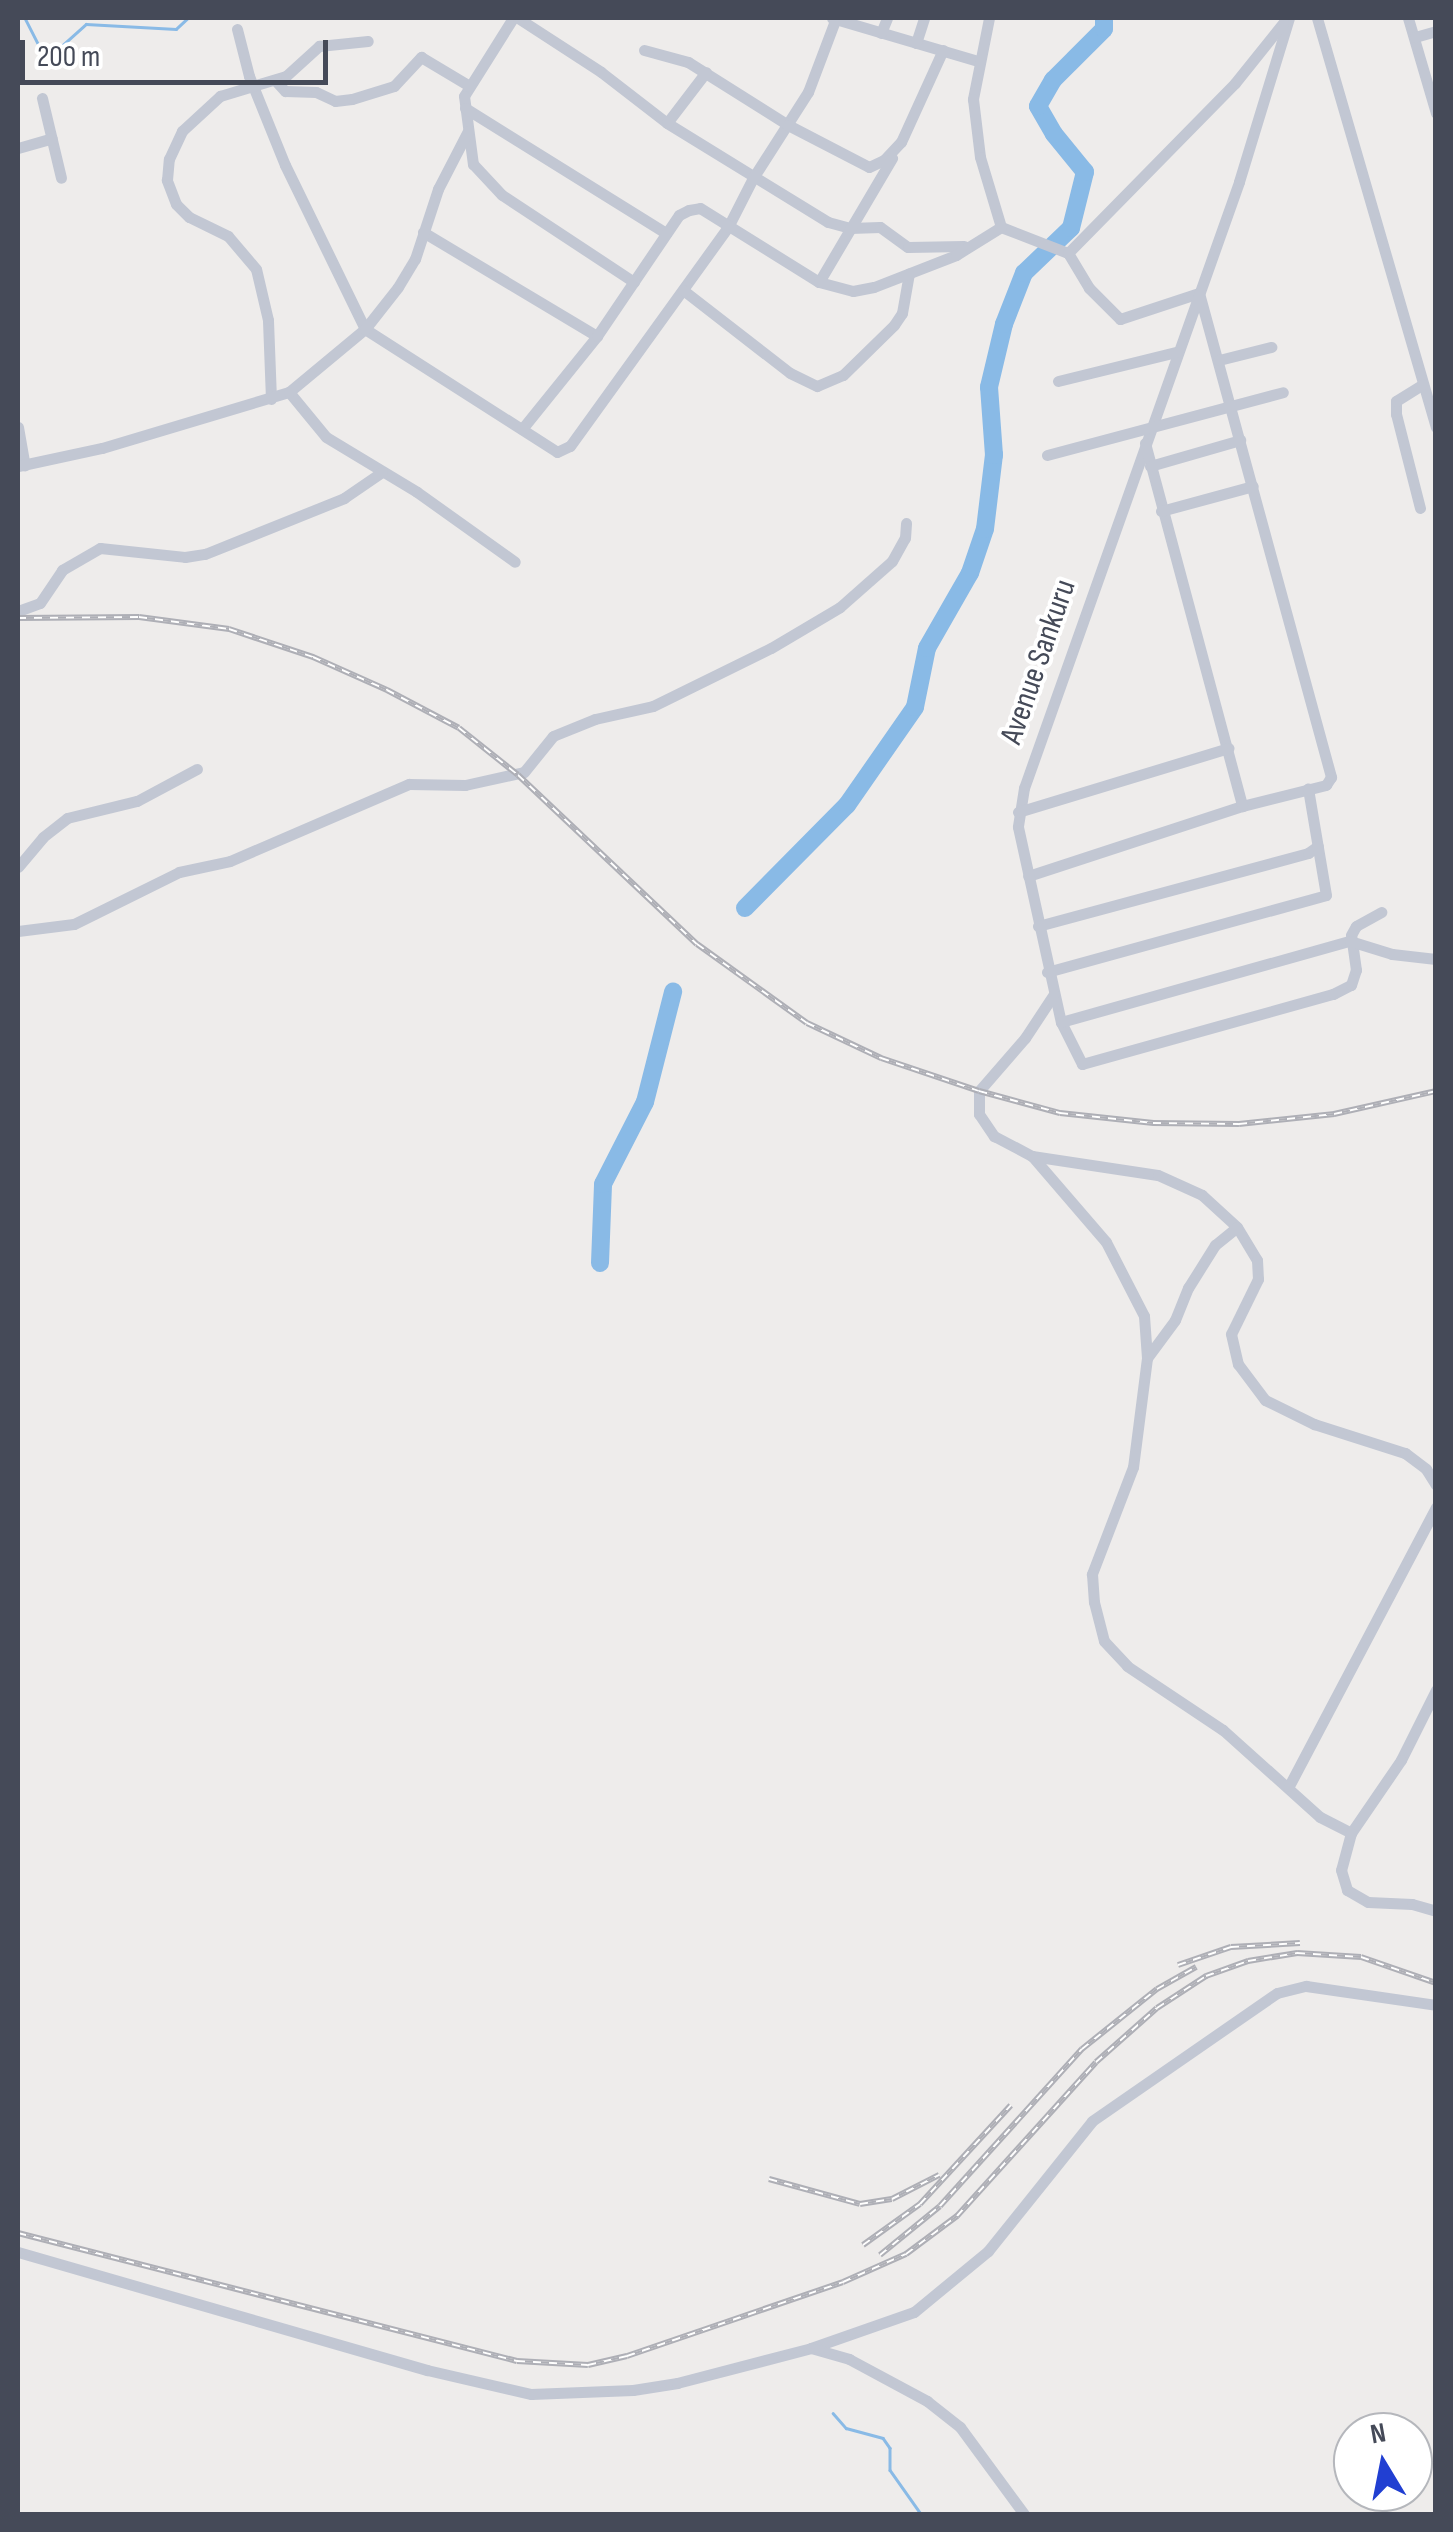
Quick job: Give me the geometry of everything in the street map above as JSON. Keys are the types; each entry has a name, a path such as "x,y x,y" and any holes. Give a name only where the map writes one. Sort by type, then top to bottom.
{"street":[{"path":"634,282 482,178 473,164 464,108 468,85 515,18 667,123 828,222 850,228 880,227 908,247 962,247 986,238"},
{"path":"238,29 252,84 323,248 365,329 557,452 564,451 728,227 753,178 808,92 834,18 978,61"},
{"path":"881,33 887,18"},
{"path":"916,43 924,18"},
{"path":"989,18 973,99 980,157 1001,227"},
{"path":"1068,253 1235,83 1288,18"},
{"name":"Avenue Sankuru","path":"1288,18 1199,292 1018,812 1048,972 1061,1022 1077,1059 1090,1064 1333,994 1351,985 1356,970 1350,940"},
{"path":"1317,18 1436,428"},
{"path":"1408,18 1432,89 1436,114"},
{"path":"1415,37 1436,31"},
{"path":"271,399 268,320 256,269 228,236 189,217 176,204 167,180 169,159 182,131 220,96 275,80 296,69 319,46 368,41"},
{"path":"644,50 677,57 706,72 788,126 861,166 876,166 902,142"},
{"path":"819,282 902,142 943,50"},
{"path":"275,80 285,91 316,92 335,101 352,99 394,86 422,57 468,85"},
{"path":"667,123 706,72"},
{"path":"42,98 61,178"},
{"path":"464,108 666,234"},
{"path":"18,427 21,466 102,448 288,392 365,329 398,287 438,189 468,131"},
{"path":"18,148 52,138"},
{"path":"522,428 597,336 679,215 700,208 819,282 854,291 909,274 1001,227"},
{"path":"1001,227 1068,253 1089,288 1120,319 1199,292 1331,777 1326,785 1242,806 1028,876"},
{"path":"423,232 597,336"},
{"path":"683,290 790,373 817,386 842,375 874,340 894,325 902,313 909,274"},
{"path":"1219,360 1271,346"},
{"path":"1058,381 1176,352"},
{"path":"1420,508 1396,414 1396,400 1422,386"},
{"path":"288,392 326,437 515,562"},
{"path":"1046,455 1283,392"},
{"path":"1150,466 1240,440"},
{"path":"1145,442 1242,806"},
{"path":"18,612 40,604 62,570 100,548 186,557 205,554 344,498 382,472"},
{"path":"1161,511 1253,486"},
{"path":"18,931 74,924 179,872 243,856 397,788 423,783 465,784 524,772 553,736 595,718 653,706 771,648 840,606 892,562 905,538 906,523"},
{"path":"1018,812 1228,748"},
{"path":"18,867 43,837 67,818 137,801 197,769"},
{"path":"1048,972 1319,899 1327,890 1308,789"},
{"path":"1038,926 1308,853 1318,846"},
{"path":"1350,940 1356,926 1382,912"},
{"path":"1061,1022 1350,940 1392,954 1436,959"},
{"path":"1054,994 1025,1038 978,1090 979,1114 994,1136 1032,1156 1158,1175 1202,1194 1237,1227 1257,1260 1258,1279 1230,1334 1238,1364 1265,1400 1314,1424 1406,1453 1426,1469 1436,1485"},
{"path":"1032,1156 1106,1242 1130,1281 1144,1316 1148,1358 1133,1467 1092,1574 1104,1641 1127,1666 1223,1730 1320,1818 1351,1833"},
{"path":"1148,1358 1175,1320 1188,1288 1215,1245 1237,1227"},
{"path":"1289,1786 1436,1507"},
{"path":"1436,1690 1400,1760 1351,1833 1341,1870 1346,1890 1368,1902 1412,1904 1436,1911"},
{"path":"18,2252 427,2370 530,2394 633,2390 677,2383 811,2348 914,2312 943,2292 988,2250 1092,2121 1277,1993 1306,1986 1436,2005"},
{"path":"811,2348 849,2359 928,2401 960,2427 1024,2514"}],"waterway":[{"path":"25,18 41,50 56,51 86,24 176,29 188,18"},
{"path":"745,908 847,805 915,707 927,648 970,573 985,529 994,455 989,387 1004,324 1024,273 1071,228 1085,172 1054,134 1038,106 1053,80 1104,29 1104,18"},
{"path":"600,1263 603,1184 645,1102 673,992"},
{"path":"833,2413 846,2428 883,2438 890,2448 890,2470 921,2514"}],"railway":[{"path":"18,618 139,617 229,629 313,657 387,690 459,728 518,775 697,944 807,1023 881,1058 979,1091 1060,1113 1153,1123 1239,1124 1334,1114 1436,1091"},
{"path":"1178,1965 1231,1947 1300,1943"},
{"path":"18,2233 517,2361 588,2365 627,2356 843,2282 906,2254 957,2216 1096,2062 1157,2008 1206,1976 1248,1961 1297,1953 1361,1957 1436,1983"},
{"path":"880,2255 940,2206 1082,2049 1157,1989 1196,1967"},
{"path":"863,2245 920,2204 1011,2105"},
{"path":"769,2179 860,2204 892,2199 939,2175"}]}
